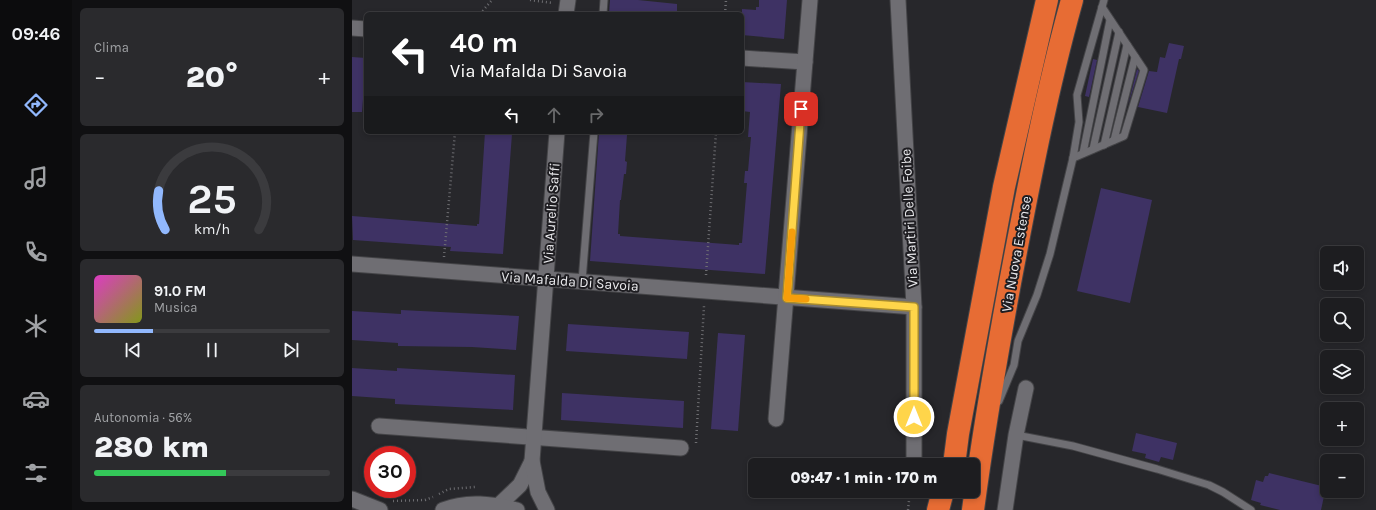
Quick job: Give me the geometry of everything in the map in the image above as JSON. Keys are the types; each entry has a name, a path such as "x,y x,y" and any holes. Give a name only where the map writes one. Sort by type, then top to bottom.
{"highway":[{"name":"Via Nuova Estense","path":"955,458 958,434 1004,187 1047,0"},
{"name":"Via Nuova Estense","path":"980,463 1027,189 1072,2"},
{"path":"952,458 958,434"},
{"path":"938,510 941,498"},
{"path":"949,510 950,498"},
{"name":"Via Nuova Estense","path":"973,510 975,498"}],"street":[{"path":"776,419 810,0"},
{"name":"Via Martiri Delle Foibe","path":"898,0 914,307 914,458"},
{"path":"561,1 565,12"},
{"path":"352,28 364,28"},
{"path":"744,58 805,62"},
{"name":"Via Aurelio Saffi","path":"547,510 538,492 532,461 557,134"},
{"name":"Via Mafalda Di Savoia","path":"352,264 914,307"},
{"path":"1005,510 1016,435 1026,388"},
{"path":"379,426 680,448"},
{"name":"Via Aurelio Saffi","path":"498,506 520,485 532,461"},
{"path":"352,499 380,510"},
{"path":"443,510 462,504 473,503 517,510"}],"lane":[{"path":"603,12 604,0"},
{"path":"980,469 998,403 1014,365 1018,341 1038,295 1050,254 1073,158 1079,122 1077,95 1102,3"},
{"path":"1073,158 1124,136 1144,70 1110,20 1102,3"},
{"path":"1083,153 1110,20"},
{"path":"1093,149 1119,32"},
{"path":"1104,145 1127,45"},
{"path":"1114,140 1135,57"},
{"path":"582,282 594,134"},
{"path":"1016,435 1073,446 1170,473 1216,488 1251,510"}],"path":[{"path":"482,12 492,0"},
{"path":"530,0 561,1"},
{"path":"725,12 726,0"},
{"path":"443,271 455,134"},
{"path":"380,510 380,500 425,500 449,489 478,487"},
{"path":"908,510 909,498"}],"building":[{"path":"610,0 638,0 677,4 677,12 609,12"},
{"path":"759,0 787,0 784,39 744,35 744,12 742,12 742,9 756,10 756,7 759,7"},
{"path":"1169,43 1184,46 1181,59 1179,59 1167,113 1138,107 1149,71 1157,72 1160,57 1165,58"},
{"path":"352,57 364,58 362,112 352,112"},
{"path":"1093,59 1097,60 1089,97 1085,96"},
{"path":"1137,69 1139,71 1128,105"},
{"path":"744,82 781,84 765,274 590,261 599,134 627,135 625,161 627,162 626,174 624,174 620,200 618,234 620,234 620,236 739,245 739,243 742,243 747,183 744,183 745,171 748,171 751,137 748,137 750,112 744,111"},
{"path":"485,134 512,134 503,254 450,251 451,247 353,240 352,216 477,226 477,224 479,224"},
{"path":"1101,188 1152,200 1130,303 1077,291"},
{"path":"401,310 519,316 516,350 472,347 398,346 398,343 352,340 352,311 401,314"},
{"path":"568,324 689,332 687,359 566,351"},
{"path":"718,333 745,335 738,431 711,429"},
{"path":"352,368 397,371 397,368 515,375 513,410 395,404 395,399 352,396"},
{"path":"562,393 684,401 683,428 561,420"},
{"path":"1136,433 1177,443 1173,460 1161,457 1159,462 1145,458 1146,454 1132,451"},
{"path":"1269,473 1320,486 1320,498 1324,498 1321,510 1280,510 1260,505 1261,503 1251,500 1256,480 1263,482 1265,476 1268,476"}],"slow traffic":[{"path":"792,232 787,298 806,299"}],"route":[{"path":"801,109 787,298 914,307 914,417"}]}
